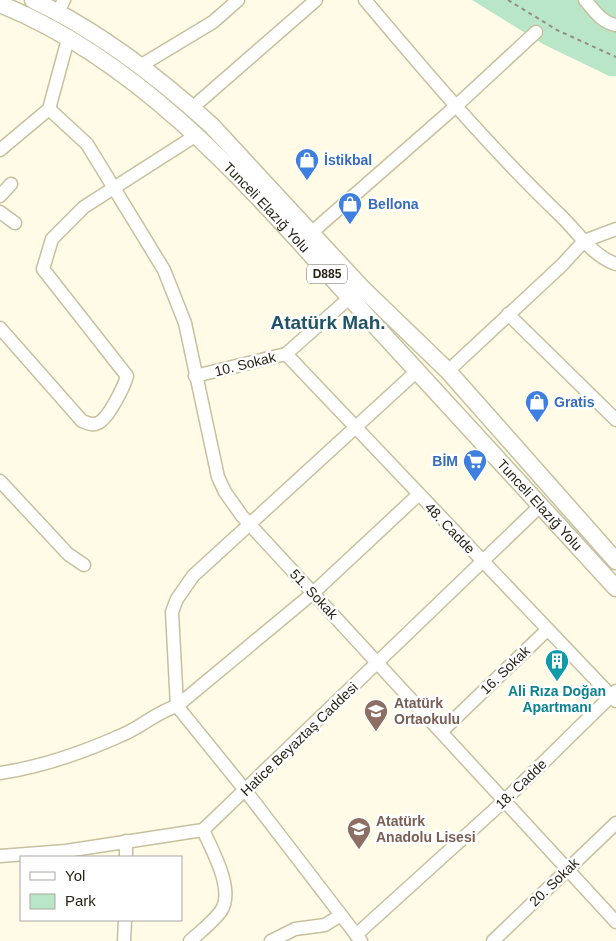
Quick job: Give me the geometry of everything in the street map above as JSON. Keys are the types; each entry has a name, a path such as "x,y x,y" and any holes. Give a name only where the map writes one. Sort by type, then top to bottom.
{"main road":[{"name":"Tunceli Elazığ Yolu","path":"33,0 61,6 140,66 210,124 311,233 417,371 616,588"},
{"name":"Tunceli Elazığ Yolu","path":"0,4 68,39 135,82 195,136 355,292 448,371 616,561"}],"street":[{"path":"140,66 213,22 238,0"},
{"path":"192,108 316,0"},
{"path":"365,0 455,107 584,241 613,260"},
{"path":"586,0 598,16 610,24 616,24"},
{"path":"311,233 455,107 536,32"},
{"path":"0,150 49,109 68,39"},
{"name":"51. Sokak","path":"49,109 88,144 164,270 185,323 218,477 225,492 250,524 616,922"},
{"path":"0,328 82,422 92,425 100,422 124,388 127,376 43,269 52,239 84,207 195,136"},
{"path":"0,196 11,184"},
{"path":"0,212 15,223"},
{"path":"448,371 562,265 584,241 616,230"},
{"name":"10. Sokak","path":"195,376 286,354 355,292"},
{"path":"508,314 616,420"},
{"name":"48. Cadde","path":"286,354 547,630 614,696"},
{"path":"359,938 245,790 177,706 175,629 172,612 176,599 193,576 417,371"},
{"path":"0,481 68,554 84,566"},
{"path":"0,773 24,769 124,735 149,721 162,710 177,706 313,593 418,495"},
{"name":"Hatice Beyaztaş Caddesi","path":"203,830 483,563 541,505"},
{"name":"16. Sokak","path":"442,731 547,630"},
{"name":"18. Cadde","path":"359,938 614,696"},
{"name":"20. Sokak","path":"493,941 616,823"},
{"path":"0,856 66,851 203,830 220,868 226,897 221,911 190,941"},
{"path":"126,841 126,856"},
{"path":"271,941 295,929 325,926 341,915"},
{"path":"124,941 126,921"}],"path":[{"path":"508,0 565,34 616,57"}],"green space":[{"path":"472,0 616,0 616,76 609,76 543,44"}],"place":[{"name":"İstikbal","path":"307,181"},
{"name":"Bellona","path":"350,225"},
{"name":"Gratis","path":"537,423"},
{"name":"BİM","path":"475,482"},
{"name":"Ali Rıza Doğan Apartmanı","path":"557,682"},
{"name":"Atatürk Ortaokulu","path":"376,732"},
{"name":"Atatürk Anadolu Lisesi","path":"359,850"}],"district":[{"name":"Atatürk Mah.","path":"328,322"}]}
